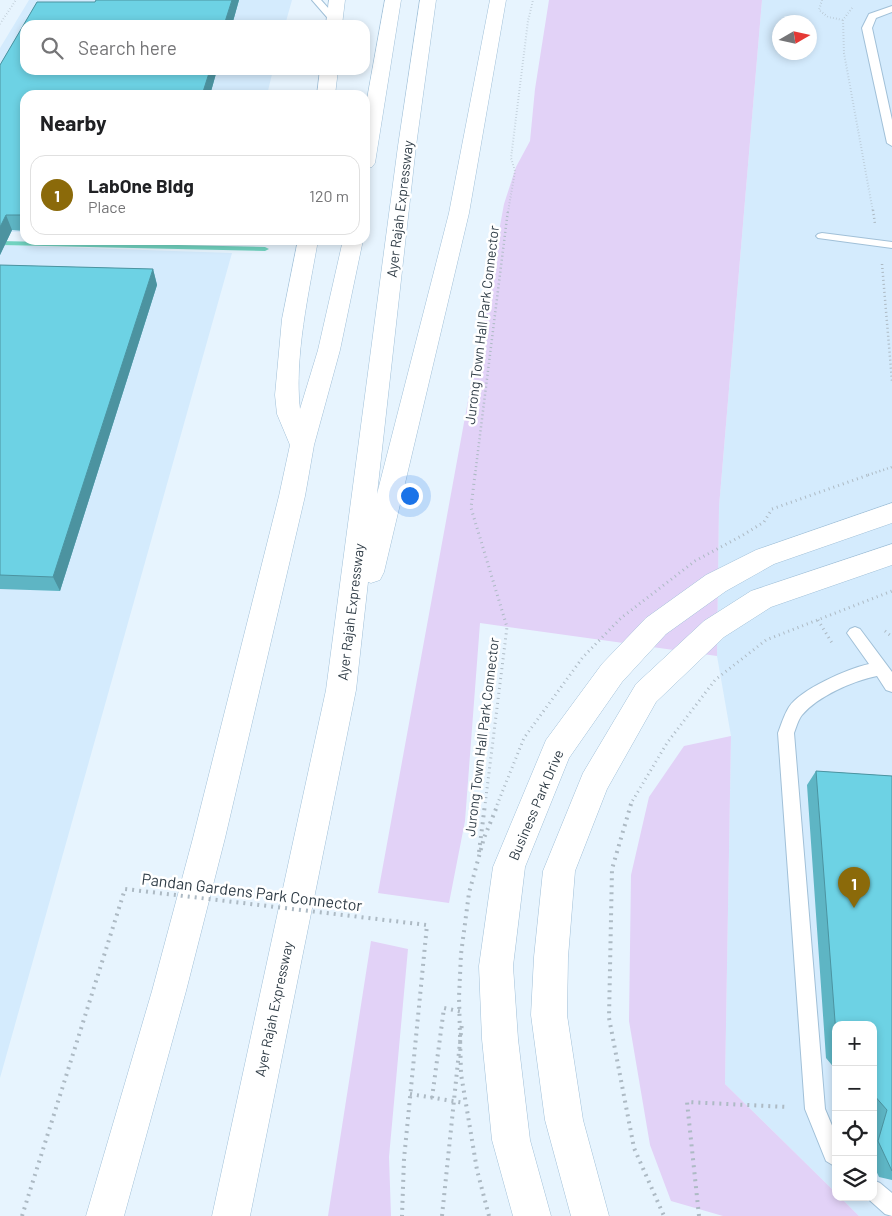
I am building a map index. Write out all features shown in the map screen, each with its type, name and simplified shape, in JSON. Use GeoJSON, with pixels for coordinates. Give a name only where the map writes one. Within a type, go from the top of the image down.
{"type":"FeatureCollection","features":[{"type":"Feature","properties":{"kind":"main road"},"geometry":{"type":"LineString","coordinates":[[335,20],[337,0]]}},
{"type":"Feature","properties":{"kind":"main road"},"geometry":{"type":"LineString","coordinates":[[370,134],[393,0]]}},
{"type":"Feature","properties":{"kind":"main road","name":"Ayer Rajah Expressway"},"geometry":{"type":"LineString","coordinates":[[231,1216],[342,690],[405,163],[428,0]]}},
{"type":"Feature","properties":{"kind":"main road"},"geometry":{"type":"LineString","coordinates":[[342,690],[459,213],[498,0]]}},
{"type":"Feature","properties":{"kind":"main road"},"geometry":{"type":"LineString","coordinates":[[327,90],[328,75]]}},
{"type":"Feature","properties":{"kind":"main road"},"geometry":{"type":"LineString","coordinates":[[302,445],[289,414],[287,395],[293,319],[307,245]]}},
{"type":"Feature","properties":{"kind":"main road"},"geometry":{"type":"LineString","coordinates":[[105,1216],[169,991],[209,838],[292,496],[302,445],[329,350],[352,245]]}},
{"type":"Feature","properties":{"kind":"main road","name":"Business Park Drive"},"geometry":{"type":"LineString","coordinates":[[532,1216],[511,1140],[500,1039],[496,966],[509,867],[557,750],[612,673],[656,626],[716,583],[765,557],[886,512]]}},
{"type":"Feature","properties":{"kind":"main road"},"geometry":{"type":"LineString","coordinates":[[590,1216],[564,1120],[550,1015],[551,957],[559,871],[594,784],[646,693],[714,629],[761,600],[892,554]]}},
{"type":"Feature","properties":{"kind":"lane"},"geometry":{"type":"LineString","coordinates":[[316,0],[333,20]]}},
{"type":"Feature","properties":{"kind":"lane"},"geometry":{"type":"LineString","coordinates":[[892,9],[872,16],[867,28],[892,144]]}},
{"type":"Feature","properties":{"kind":"lane"},"geometry":{"type":"LineString","coordinates":[[822,236],[892,245]]}},
{"type":"Feature","properties":{"kind":"lane"},"geometry":{"type":"LineString","coordinates":[[855,633],[892,685]]}},
{"type":"Feature","properties":{"kind":"lane"},"geometry":{"type":"LineString","coordinates":[[835,1156],[814,1109],[786,733],[795,711],[822,690],[855,674],[879,669]]}},
{"type":"Feature","properties":{"kind":"lane"},"geometry":{"type":"LineString","coordinates":[[877,1194],[892,1207]]}},
{"type":"Feature","properties":{"kind":"path"},"geometry":{"type":"LineString","coordinates":[[0,24],[16,0]]}},
{"type":"Feature","properties":{"kind":"path","name":"Jurong Town Hall Park Connector"},"geometry":{"type":"LineString","coordinates":[[476,888],[507,627],[471,508],[511,186],[515,171],[511,158],[528,21],[533,0]]}},
{"type":"Feature","properties":{"kind":"path"},"geometry":{"type":"LineString","coordinates":[[822,0],[818,10],[821,13],[843,20]]}},
{"type":"Feature","properties":{"kind":"path"},"geometry":{"type":"LineString","coordinates":[[855,5],[843,20],[844,53],[870,200],[880,243],[892,381]]}},
{"type":"Feature","properties":{"kind":"path"},"geometry":{"type":"LineString","coordinates":[[490,1216],[477,1170],[461,1074],[459,997],[461,954],[469,893],[484,838],[524,738],[583,657],[621,618],[695,561],[759,526],[769,517],[772,509],[892,467]]}},
{"type":"Feature","properties":{"kind":"path"},"geometry":{"type":"LineString","coordinates":[[664,1216],[634,1148],[609,1018],[612,869],[631,803],[667,743],[715,680],[766,640],[892,591]]}},
{"type":"Feature","properties":{"kind":"path","name":"Pandan Gardens Park Connector"},"geometry":{"type":"LineString","coordinates":[[22,1216],[125,889],[427,925],[404,1160],[402,1216]]}},
{"type":"Feature","properties":{"kind":"path"},"geometry":{"type":"LineString","coordinates":[[442,1216],[464,1003]]}},
{"type":"Feature","properties":{"kind":"path"},"geometry":{"type":"LineString","coordinates":[[432,1098],[444,1008],[463,1012]]}},
{"type":"Feature","properties":{"kind":"path"},"geometry":{"type":"LineString","coordinates":[[410,1094],[466,1103]]}},
{"type":"Feature","properties":{"kind":"path"},"geometry":{"type":"LineString","coordinates":[[699,1216],[687,1102],[814,1109]]}},
{"type":"Feature","properties":{"kind":"shaded area"},"geometry":{"type":"Polygon","coordinates":[[[29,0],[292,0],[286,20],[20,20],[20,75],[272,75],[268,90],[20,90],[20,232],[0,232],[0,48],[29,0]]]}},
{"type":"Feature","properties":{"kind":"shaded area"},"geometry":{"type":"Polygon","coordinates":[[[549,0],[762,0],[719,507],[717,656],[480,623],[465,821],[449,903],[378,893],[504,204],[516,167],[530,141],[535,89],[549,0]]]}},
{"type":"Feature","properties":{"kind":"shaded area"},"geometry":{"type":"Polygon","coordinates":[[[762,0],[892,0],[892,1216],[859,1216],[844,1201],[877,1201],[877,1021],[832,1021],[832,1189],[725,1084],[731,736],[717,656],[719,507],[762,0]]]}},
{"type":"Feature","properties":{"kind":"shaded area"},"geometry":{"type":"Polygon","coordinates":[[[0,245],[232,253],[0,1078],[0,245]]]}},
{"type":"Feature","properties":{"kind":"shaded area"},"geometry":{"type":"Polygon","coordinates":[[[731,736],[725,1084],[832,1189],[832,1201],[844,1201],[859,1216],[723,1216],[671,1201],[650,1145],[629,1021],[631,875],[649,797],[684,746],[731,736]]]}},
{"type":"Feature","properties":{"kind":"shaded area"},"geometry":{"type":"Polygon","coordinates":[[[371,941],[408,949],[389,1157],[391,1216],[328,1216],[371,941]]]}},
{"type":"Feature","properties":{"kind":"building"},"geometry":{"type":"Polygon","coordinates":[[[96,0],[232,0],[226,20],[26,20],[37,2],[95,2],[96,0]]]}},
{"type":"Feature","properties":{"kind":"building"},"geometry":{"type":"Polygon","coordinates":[[[20,31],[20,75],[208,75],[204,90],[20,90],[20,215],[6,215],[0,227],[0,65],[20,31]]]}},
{"type":"Feature","properties":{"kind":"building"},"geometry":{"type":"Polygon","coordinates":[[[0,265],[153,269],[53,577],[0,575],[0,265]]]}},
{"type":"Feature","properties":{"kind":"building"},"geometry":{"type":"Polygon","coordinates":[[[816,771],[892,776],[892,1171],[878,1141],[887,1110],[877,1099],[877,1021],[835,1021],[816,771]]]}},
{"type":"Feature","properties":{"kind":"waterway"},"geometry":{"type":"LineString","coordinates":[[0,243],[20,243]]}},
{"type":"Feature","properties":{"kind":"waterway"},"geometry":{"type":"LineString","coordinates":[[88,245],[265,249]]}},
{"type":"Feature","properties":{"kind":"place","name":"LabOne Bldg"},"geometry":{"type":"Point","coordinates":[854,908]}}]}
